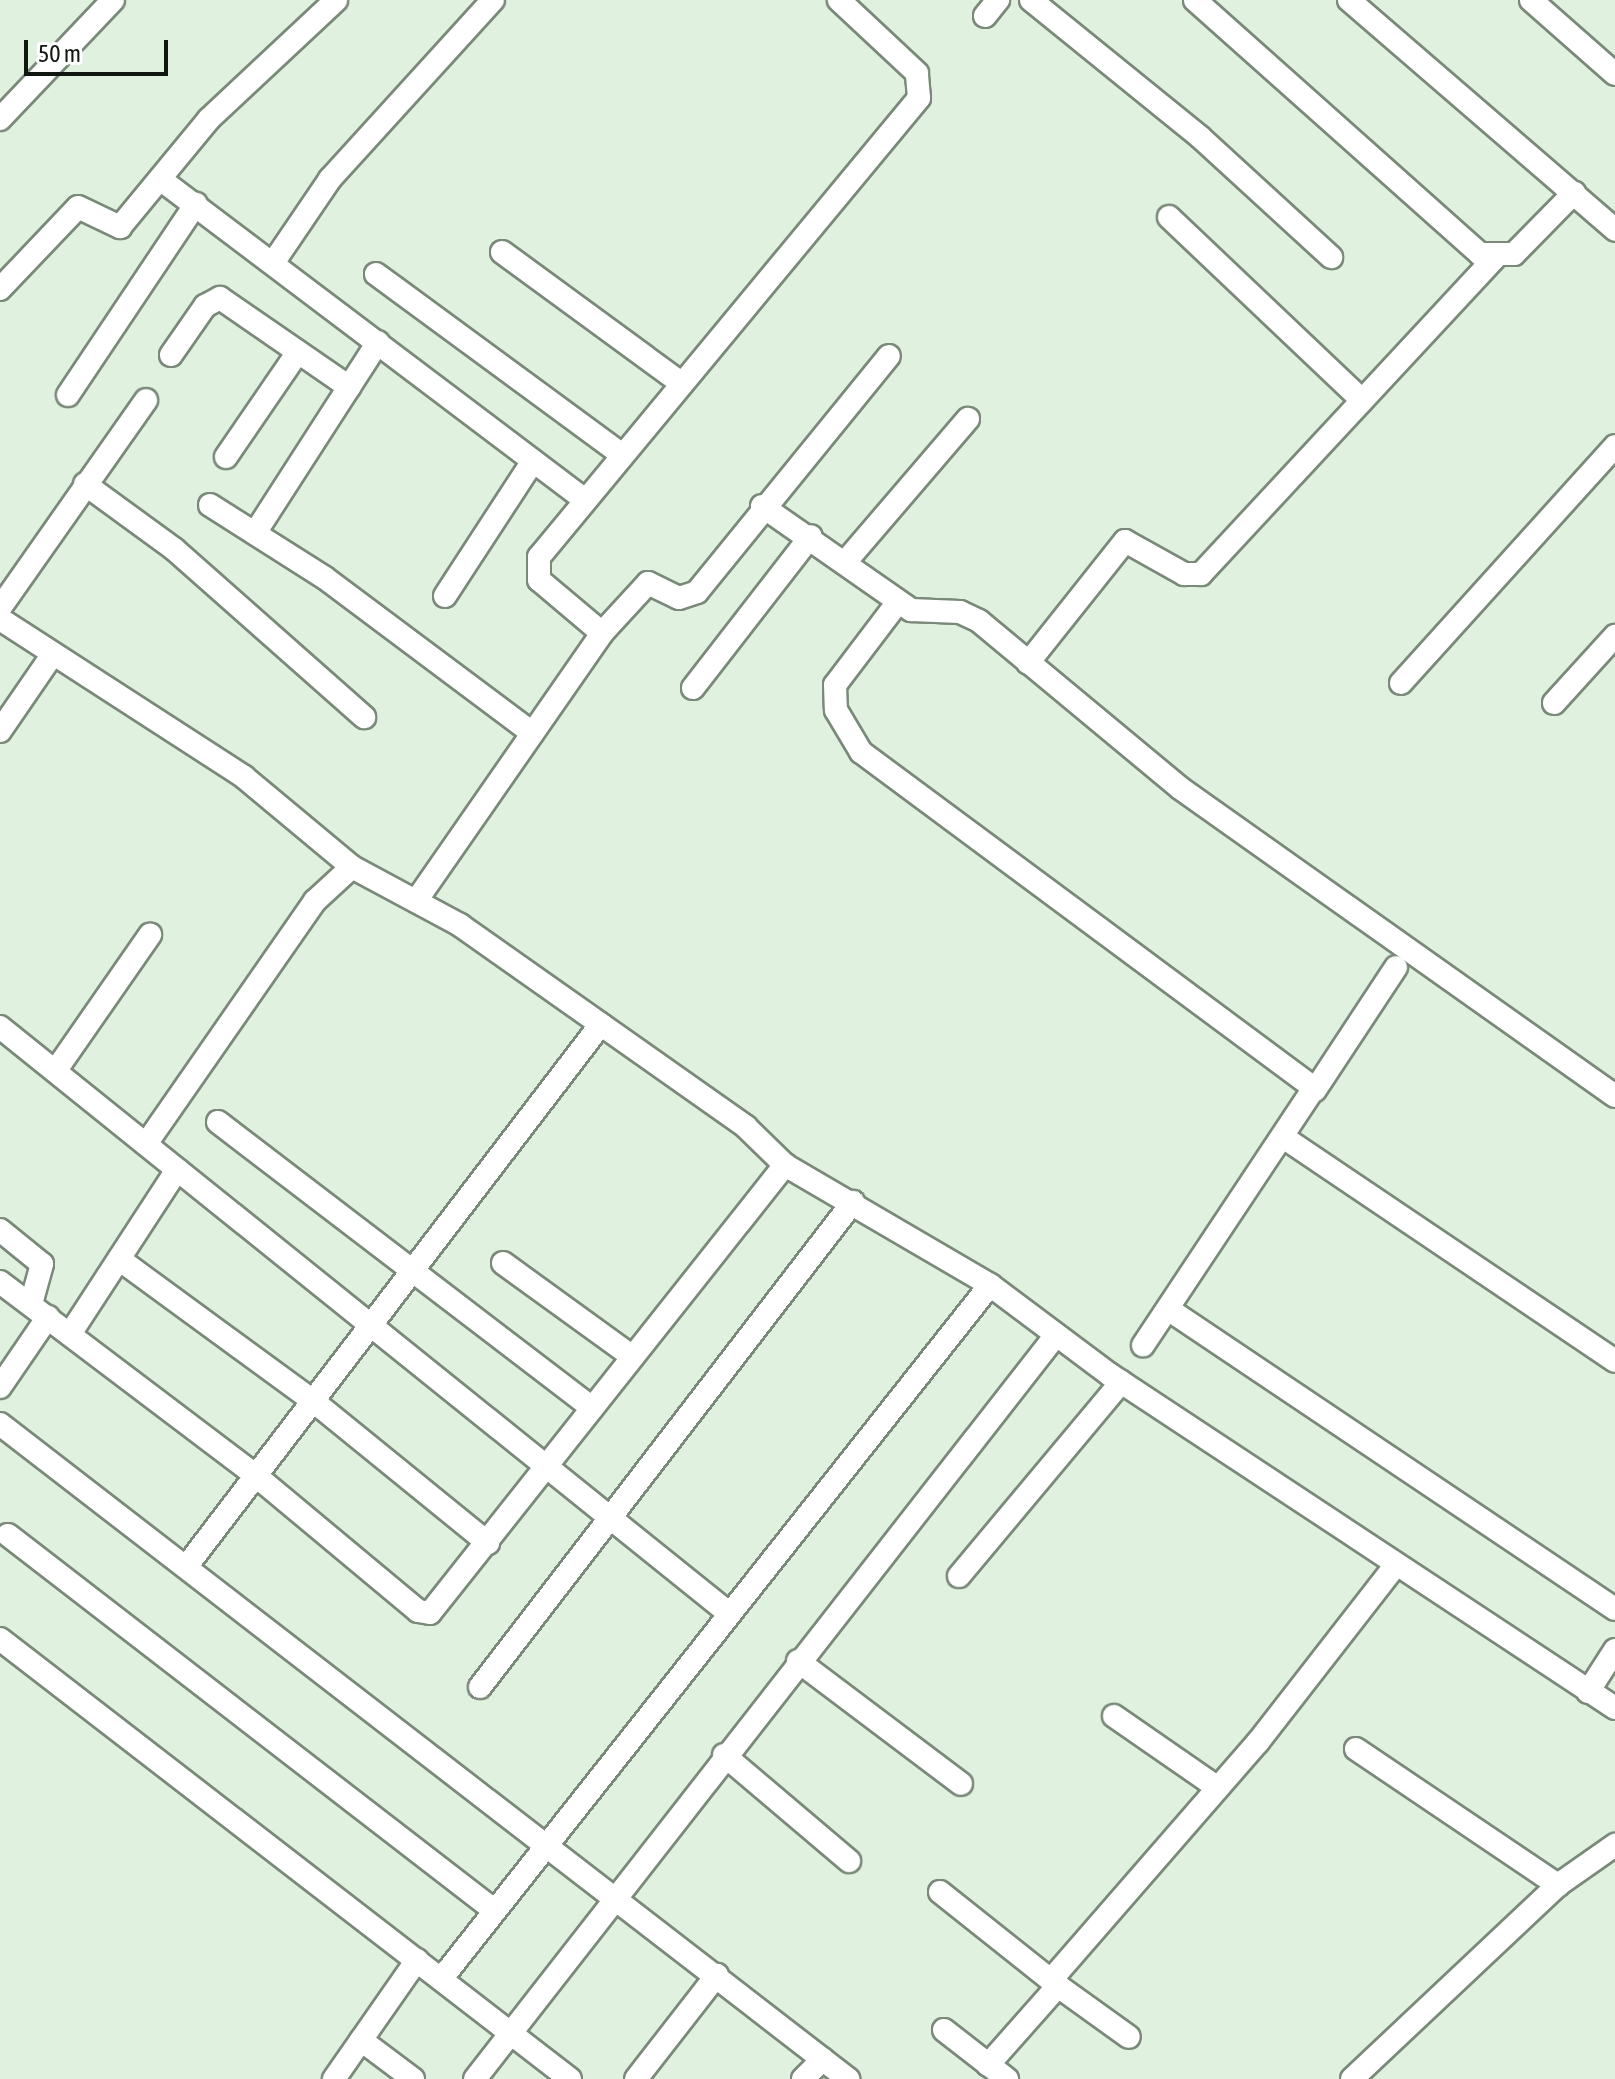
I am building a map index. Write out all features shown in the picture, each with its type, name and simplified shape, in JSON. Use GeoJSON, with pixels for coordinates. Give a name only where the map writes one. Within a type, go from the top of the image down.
{"type":"FeatureCollection","features":[{"type":"Feature","properties":{"kind":"street"},"geometry":{"type":"LineString","coordinates":[[0,119],[113,0]]}},
{"type":"Feature","properties":{"kind":"street"},"geometry":{"type":"LineString","coordinates":[[0,289],[78,207],[120,227],[209,119],[336,0]]}},
{"type":"Feature","properties":{"kind":"street"},"geometry":{"type":"LineString","coordinates":[[273,263],[338,169],[493,0]]}},
{"type":"Feature","properties":{"kind":"street"},"geometry":{"type":"LineString","coordinates":[[602,633],[535,569],[585,500],[919,98],[917,73],[839,0]]}},
{"type":"Feature","properties":{"kind":"street"},"geometry":{"type":"LineString","coordinates":[[1031,0],[1200,137],[1331,257]]}},
{"type":"Feature","properties":{"kind":"street"},"geometry":{"type":"LineString","coordinates":[[1195,0],[1428,209],[1494,259]]}},
{"type":"Feature","properties":{"kind":"street"},"geometry":{"type":"LineString","coordinates":[[1349,0],[1615,230]]}},
{"type":"Feature","properties":{"kind":"street"},"geometry":{"type":"LineString","coordinates":[[1531,0],[1615,74]]}},
{"type":"Feature","properties":{"kind":"street"},"geometry":{"type":"LineString","coordinates":[[160,179],[585,500]]}},
{"type":"Feature","properties":{"kind":"street"},"geometry":{"type":"LineString","coordinates":[[1028,663],[1125,541],[1184,574],[1201,574],[1494,259],[1514,254],[1574,193]]}},
{"type":"Feature","properties":{"kind":"street"},"geometry":{"type":"LineString","coordinates":[[68,395],[196,204]]}},
{"type":"Feature","properties":{"kind":"street"},"geometry":{"type":"LineString","coordinates":[[1169,217],[1362,400]]}},
{"type":"Feature","properties":{"kind":"street"},"geometry":{"type":"LineString","coordinates":[[502,252],[681,383]]}},
{"type":"Feature","properties":{"kind":"street"},"geometry":{"type":"LineString","coordinates":[[376,274],[622,455]]}},
{"type":"Feature","properties":{"kind":"street"},"geometry":{"type":"LineString","coordinates":[[171,355],[214,298],[349,387]]}},
{"type":"Feature","properties":{"kind":"street"},"geometry":{"type":"LineString","coordinates":[[255,533],[378,342]]}},
{"type":"Feature","properties":{"kind":"street"},"geometry":{"type":"LineString","coordinates":[[226,457],[298,352]]}},
{"type":"Feature","properties":{"kind":"street"},"geometry":{"type":"LineString","coordinates":[[416,901],[602,633],[648,583],[679,598],[697,592],[762,506],[889,356]]}},
{"type":"Feature","properties":{"kind":"street"},"geometry":{"type":"LineString","coordinates":[[0,608],[146,400]]}},
{"type":"Feature","properties":{"kind":"street"},"geometry":{"type":"LineString","coordinates":[[847,560],[968,419]]}},
{"type":"Feature","properties":{"kind":"street"},"geometry":{"type":"LineString","coordinates":[[1401,683],[1615,446]]}},
{"type":"Feature","properties":{"kind":"street"},"geometry":{"type":"LineString","coordinates":[[445,596],[533,461]]}},
{"type":"Feature","properties":{"kind":"street"},"geometry":{"type":"LineString","coordinates":[[85,484],[174,549],[364,717]]}},
{"type":"Feature","properties":{"kind":"street"},"geometry":{"type":"LineString","coordinates":[[210,505],[255,533],[532,733]]}},
{"type":"Feature","properties":{"kind":"street"},"geometry":{"type":"LineString","coordinates":[[762,506],[847,560],[898,602],[925,613],[969,616],[1180,788],[1615,1096]]}},
{"type":"Feature","properties":{"kind":"street"},"geometry":{"type":"LineString","coordinates":[[693,688],[811,536]]}},
{"type":"Feature","properties":{"kind":"street"},"geometry":{"type":"LineString","coordinates":[[898,602],[835,685],[836,710],[861,752],[1315,1090]]}},
{"type":"Feature","properties":{"kind":"street"},"geometry":{"type":"LineString","coordinates":[[0,619],[244,777],[352,867],[416,901],[601,1024],[746,1127],[785,1165],[853,1202],[990,1285],[1121,1382],[1615,1708]]}},
{"type":"Feature","properties":{"kind":"street"},"geometry":{"type":"LineString","coordinates":[[1554,703],[1615,636]]}},
{"type":"Feature","properties":{"kind":"street"},"geometry":{"type":"LineString","coordinates":[[0,731],[53,654]]}},
{"type":"Feature","properties":{"kind":"street"},"geometry":{"type":"LineString","coordinates":[[146,1144],[315,901],[352,867]]}},
{"type":"Feature","properties":{"kind":"street"},"geometry":{"type":"LineString","coordinates":[[56,1070],[150,935]]}},
{"type":"Feature","properties":{"kind":"street"},"geometry":{"type":"LineString","coordinates":[[1143,1345],[1396,967]]}},
{"type":"Feature","properties":{"kind":"street"},"geometry":{"type":"LineString","coordinates":[[186,1567],[601,1024]]}},
{"type":"Feature","properties":{"kind":"street"},"geometry":{"type":"LineString","coordinates":[[0,1027],[544,1469],[726,1611]]}},
{"type":"Feature","properties":{"kind":"street"},"geometry":{"type":"LineString","coordinates":[[218,1122],[592,1408]]}},
{"type":"Feature","properties":{"kind":"street"},"geometry":{"type":"LineString","coordinates":[[1283,1137],[1615,1361]]}},
{"type":"Feature","properties":{"kind":"street"},"geometry":{"type":"LineString","coordinates":[[0,1282],[255,1475],[418,1611],[438,1610],[544,1469],[785,1165]]}},
{"type":"Feature","properties":{"kind":"street"},"geometry":{"type":"LineString","coordinates":[[70,1334],[177,1170]]}},
{"type":"Feature","properties":{"kind":"street"},"geometry":{"type":"LineString","coordinates":[[480,1687],[853,1202]]}},
{"type":"Feature","properties":{"kind":"street"},"geometry":{"type":"LineString","coordinates":[[0,1230],[42,1264],[40,1310],[0,1387]]}},
{"type":"Feature","properties":{"kind":"street"},"geometry":{"type":"LineString","coordinates":[[119,1259],[312,1400],[488,1543]]}},
{"type":"Feature","properties":{"kind":"street"},"geometry":{"type":"LineString","coordinates":[[503,1263],[633,1357]]}},
{"type":"Feature","properties":{"kind":"street"},"geometry":{"type":"LineString","coordinates":[[442,1978],[550,1843],[726,1611],[990,1285]]}},
{"type":"Feature","properties":{"kind":"street"},"geometry":{"type":"LineString","coordinates":[[1168,1309],[1615,1609]]}},
{"type":"Feature","properties":{"kind":"street"},"geometry":{"type":"LineString","coordinates":[[475,2079],[724,1755],[1056,1335]]}},
{"type":"Feature","properties":{"kind":"street"},"geometry":{"type":"LineString","coordinates":[[959,1576],[1121,1382]]}},
{"type":"Feature","properties":{"kind":"street"},"geometry":{"type":"LineString","coordinates":[[0,1424],[550,1843],[848,2079]]}},
{"type":"Feature","properties":{"kind":"street"},"geometry":{"type":"LineString","coordinates":[[8,1535],[495,1911]]}},
{"type":"Feature","properties":{"kind":"street"},"geometry":{"type":"LineString","coordinates":[[988,2065],[1218,1788],[1396,1565]]}},
{"type":"Feature","properties":{"kind":"street"},"geometry":{"type":"LineString","coordinates":[[0,1639],[417,1960],[513,2030],[570,2079]]}},
{"type":"Feature","properties":{"kind":"street"},"geometry":{"type":"LineString","coordinates":[[1588,1692],[1615,1650]]}},
{"type":"Feature","properties":{"kind":"street"},"geometry":{"type":"LineString","coordinates":[[798,1661],[961,1784]]}},
{"type":"Feature","properties":{"kind":"street"},"geometry":{"type":"LineString","coordinates":[[1114,1716],[1218,1788]]}},
{"type":"Feature","properties":{"kind":"street"},"geometry":{"type":"LineString","coordinates":[[1356,1749],[1558,1885]]}},
{"type":"Feature","properties":{"kind":"street"},"geometry":{"type":"LineString","coordinates":[[724,1755],[849,1861]]}},
{"type":"Feature","properties":{"kind":"street"},"geometry":{"type":"LineString","coordinates":[[1352,2079],[1558,1885],[1615,1845]]}},
{"type":"Feature","properties":{"kind":"street"},"geometry":{"type":"LineString","coordinates":[[940,1892],[1054,1983],[1129,2037]]}},
{"type":"Feature","properties":{"kind":"street"},"geometry":{"type":"LineString","coordinates":[[334,2079],[417,1960]]}},
{"type":"Feature","properties":{"kind":"street"},"geometry":{"type":"LineString","coordinates":[[636,2079],[717,1975]]}},
{"type":"Feature","properties":{"kind":"street"},"geometry":{"type":"LineString","coordinates":[[944,2030],[1007,2079]]}},
{"type":"Feature","properties":{"kind":"street"},"geometry":{"type":"LineString","coordinates":[[361,2040],[413,2079]]}},
{"type":"Feature","properties":{"kind":"street"},"geometry":{"type":"LineString","coordinates":[[803,2079],[823,2059]]}}]}
